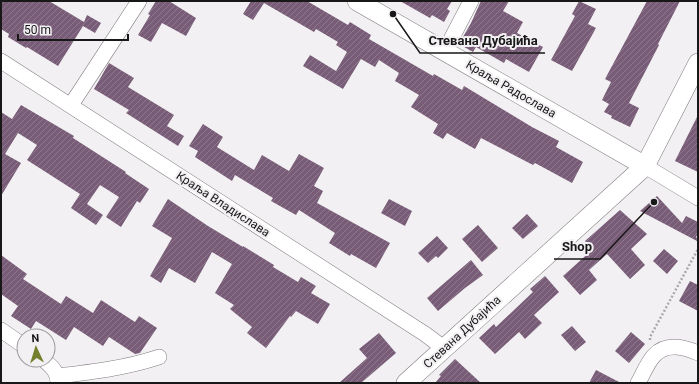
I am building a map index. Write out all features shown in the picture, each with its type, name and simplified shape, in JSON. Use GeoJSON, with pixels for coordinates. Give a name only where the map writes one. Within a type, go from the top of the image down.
{"type":"FeatureCollection","features":[{"type":"Feature","properties":{"kind":"street"},"geometry":{"type":"LineString","coordinates":[[70,105],[139,1]]}},
{"type":"Feature","properties":{"kind":"street","name":"Краља Радослава"},"geometry":{"type":"LineString","coordinates":[[357,1],[644,166]]}},
{"type":"Feature","properties":{"kind":"street"},"geometry":{"type":"LineString","coordinates":[[444,51],[471,1]]}},
{"type":"Feature","properties":{"kind":"street","name":"Краља Владислава"},"geometry":{"type":"LineString","coordinates":[[1,60],[425,334],[445,349]]}},
{"type":"Feature","properties":{"kind":"street","name":"Стевана Дубајића"},"geometry":{"type":"LineString","coordinates":[[406,383],[644,166],[698,63]]}},
{"type":"Feature","properties":{"kind":"street"},"geometry":{"type":"LineString","coordinates":[[644,166],[698,198]]}},
{"type":"Feature","properties":{"kind":"street"},"geometry":{"type":"LineString","coordinates":[[1,330],[16,340]]}},
{"type":"Feature","properties":{"kind":"street"},"geometry":{"type":"LineString","coordinates":[[638,383],[650,360],[658,351],[666,347],[678,347],[698,353]]}},
{"type":"Feature","properties":{"kind":"street"},"geometry":{"type":"LineString","coordinates":[[53,368],[58,379],[129,366],[159,357]]}},
{"type":"Feature","properties":{"kind":"path"},"geometry":{"type":"LineString","coordinates":[[650,360],[650,337],[698,249]]}},
{"type":"Feature","properties":{"kind":"building"},"geometry":{"type":"Polygon","coordinates":[[[1,1],[49,1],[84,22],[87,15],[101,23],[95,33],[83,26],[58,66],[8,37],[9,34],[1,29],[1,1]]]}},
{"type":"Feature","properties":{"kind":"building"},"geometry":{"type":"Polygon","coordinates":[[[156,1],[169,1],[196,18],[186,36],[162,23],[151,42],[138,35],[150,15],[148,14],[156,1]]]}},
{"type":"Feature","properties":{"kind":"building"},"geometry":{"type":"Polygon","coordinates":[[[251,1],[307,1],[348,25],[350,22],[371,35],[369,39],[433,76],[434,74],[462,90],[464,86],[532,127],[559,141],[556,147],[583,162],[572,183],[535,163],[533,165],[481,138],[475,149],[447,133],[443,139],[433,133],[438,124],[411,107],[419,95],[395,81],[399,73],[379,60],[375,67],[361,59],[343,89],[303,66],[310,55],[336,71],[347,52],[336,45],[338,42],[316,29],[314,32],[264,3],[253,20],[243,14],[251,1]]]}},
{"type":"Feature","properties":{"kind":"building"},"geometry":{"type":"Polygon","coordinates":[[[400,1],[452,1],[447,9],[450,11],[444,22],[432,15],[430,18],[400,1]]]}},
{"type":"Feature","properties":{"kind":"building"},"geometry":{"type":"Polygon","coordinates":[[[481,1],[509,1],[503,11],[523,22],[517,33],[543,47],[529,72],[506,59],[504,63],[476,47],[473,52],[459,44],[481,1]]]}},
{"type":"Feature","properties":{"kind":"building"},"geometry":{"type":"Polygon","coordinates":[[[579,1],[596,9],[588,24],[596,28],[572,71],[551,60],[575,16],[572,14],[579,1]]]}},
{"type":"Feature","properties":{"kind":"building"},"geometry":{"type":"Polygon","coordinates":[[[647,1],[680,1],[629,103],[639,108],[630,127],[611,118],[612,116],[604,112],[609,104],[602,100],[611,82],[605,79],[647,1]]]}},
{"type":"Feature","properties":{"kind":"building"},"geometry":{"type":"Polygon","coordinates":[[[109,63],[134,78],[128,87],[174,115],[167,126],[184,136],[178,146],[126,113],[129,110],[94,89],[109,63]]]}},
{"type":"Feature","properties":{"kind":"building"},"geometry":{"type":"Polygon","coordinates":[[[21,105],[74,136],[73,138],[126,172],[125,173],[149,189],[140,203],[137,201],[121,227],[106,217],[119,197],[100,185],[87,204],[103,215],[96,225],[71,208],[80,194],[27,160],[37,145],[18,133],[5,154],[21,163],[1,196],[1,112],[12,119],[21,105]]]}},
{"type":"Feature","properties":{"kind":"building"},"geometry":{"type":"Polygon","coordinates":[[[698,115],[698,172],[675,161],[698,115]]]}},
{"type":"Feature","properties":{"kind":"building"},"geometry":{"type":"Polygon","coordinates":[[[203,124],[223,137],[217,147],[254,170],[262,155],[289,171],[299,154],[324,168],[314,186],[323,191],[317,203],[390,243],[376,268],[351,254],[350,256],[329,243],[335,233],[299,210],[296,215],[271,201],[273,198],[235,175],[232,181],[195,157],[198,151],[189,146],[203,124]]]}},
{"type":"Feature","properties":{"kind":"building"},"geometry":{"type":"Polygon","coordinates":[[[657,196],[682,223],[686,216],[698,222],[698,234],[696,237],[698,240],[697,241],[640,211],[657,196]]]}},
{"type":"Feature","properties":{"kind":"building"},"geometry":{"type":"Polygon","coordinates":[[[168,199],[208,226],[274,265],[273,267],[298,282],[301,277],[316,286],[311,293],[330,304],[318,324],[296,311],[291,317],[290,316],[266,348],[247,333],[252,327],[230,309],[234,305],[215,293],[232,264],[212,252],[195,283],[169,268],[161,283],[150,276],[172,238],[152,226],[168,199]]]}},
{"type":"Feature","properties":{"kind":"building"},"geometry":{"type":"Polygon","coordinates":[[[389,199],[412,211],[405,226],[381,213],[389,199]]]}},
{"type":"Feature","properties":{"kind":"building"},"geometry":{"type":"Polygon","coordinates":[[[620,210],[647,234],[631,249],[645,265],[630,279],[607,254],[589,270],[597,280],[580,295],[563,276],[592,250],[585,241],[620,210]]]}},
{"type":"Feature","properties":{"kind":"building"},"geometry":{"type":"Polygon","coordinates":[[[527,214],[538,226],[523,239],[512,228],[527,214]]]}},
{"type":"Feature","properties":{"kind":"building"},"geometry":{"type":"Polygon","coordinates":[[[478,225],[498,248],[482,262],[462,239],[478,225]]]}},
{"type":"Feature","properties":{"kind":"building"},"geometry":{"type":"Polygon","coordinates":[[[437,236],[448,248],[438,258],[436,256],[428,263],[418,253],[437,236]]]}},
{"type":"Feature","properties":{"kind":"building"},"geometry":{"type":"Polygon","coordinates":[[[664,249],[678,261],[667,274],[653,261],[664,249]]]}},
{"type":"Feature","properties":{"kind":"building"},"geometry":{"type":"Polygon","coordinates":[[[1,255],[27,274],[23,279],[61,304],[66,296],[93,313],[101,300],[135,322],[139,316],[157,328],[140,353],[135,354],[109,337],[103,346],[74,327],[66,340],[56,334],[56,328],[47,328],[36,321],[32,328],[29,328],[11,316],[18,306],[1,294],[1,255]]]}},
{"type":"Feature","properties":{"kind":"building"},"geometry":{"type":"Polygon","coordinates":[[[471,260],[483,275],[438,311],[427,298],[471,260]]]}},
{"type":"Feature","properties":{"kind":"building"},"geometry":{"type":"Polygon","coordinates":[[[545,276],[559,292],[534,315],[542,323],[525,339],[519,332],[495,354],[479,338],[494,324],[496,327],[533,292],[530,289],[545,276]]]}},
{"type":"Feature","properties":{"kind":"building"},"geometry":{"type":"Polygon","coordinates":[[[690,281],[698,285],[698,311],[679,301],[690,281]]]}},
{"type":"Feature","properties":{"kind":"building"},"geometry":{"type":"Polygon","coordinates":[[[572,326],[586,342],[575,351],[561,335],[572,326]]]}},
{"type":"Feature","properties":{"kind":"building"},"geometry":{"type":"Polygon","coordinates":[[[631,332],[645,344],[629,363],[615,351],[631,332]]]}},
{"type":"Feature","properties":{"kind":"building"},"geometry":{"type":"Polygon","coordinates":[[[379,333],[396,353],[361,383],[339,383],[367,358],[359,349],[379,333]]]}},
{"type":"Feature","properties":{"kind":"building"},"geometry":{"type":"Polygon","coordinates":[[[455,359],[481,383],[435,383],[441,376],[439,375],[455,359]]]}},
{"type":"Feature","properties":{"kind":"building"},"geometry":{"type":"Polygon","coordinates":[[[596,370],[621,383],[589,383],[596,370]]]}},
{"type":"Feature","properties":{"kind":"place","name":"Стевана Дубајића"},"geometry":{"type":"Point","coordinates":[393,14]}},
{"type":"Feature","properties":{"kind":"place","name":"Shop"},"geometry":{"type":"Point","coordinates":[654,202]}}]}
